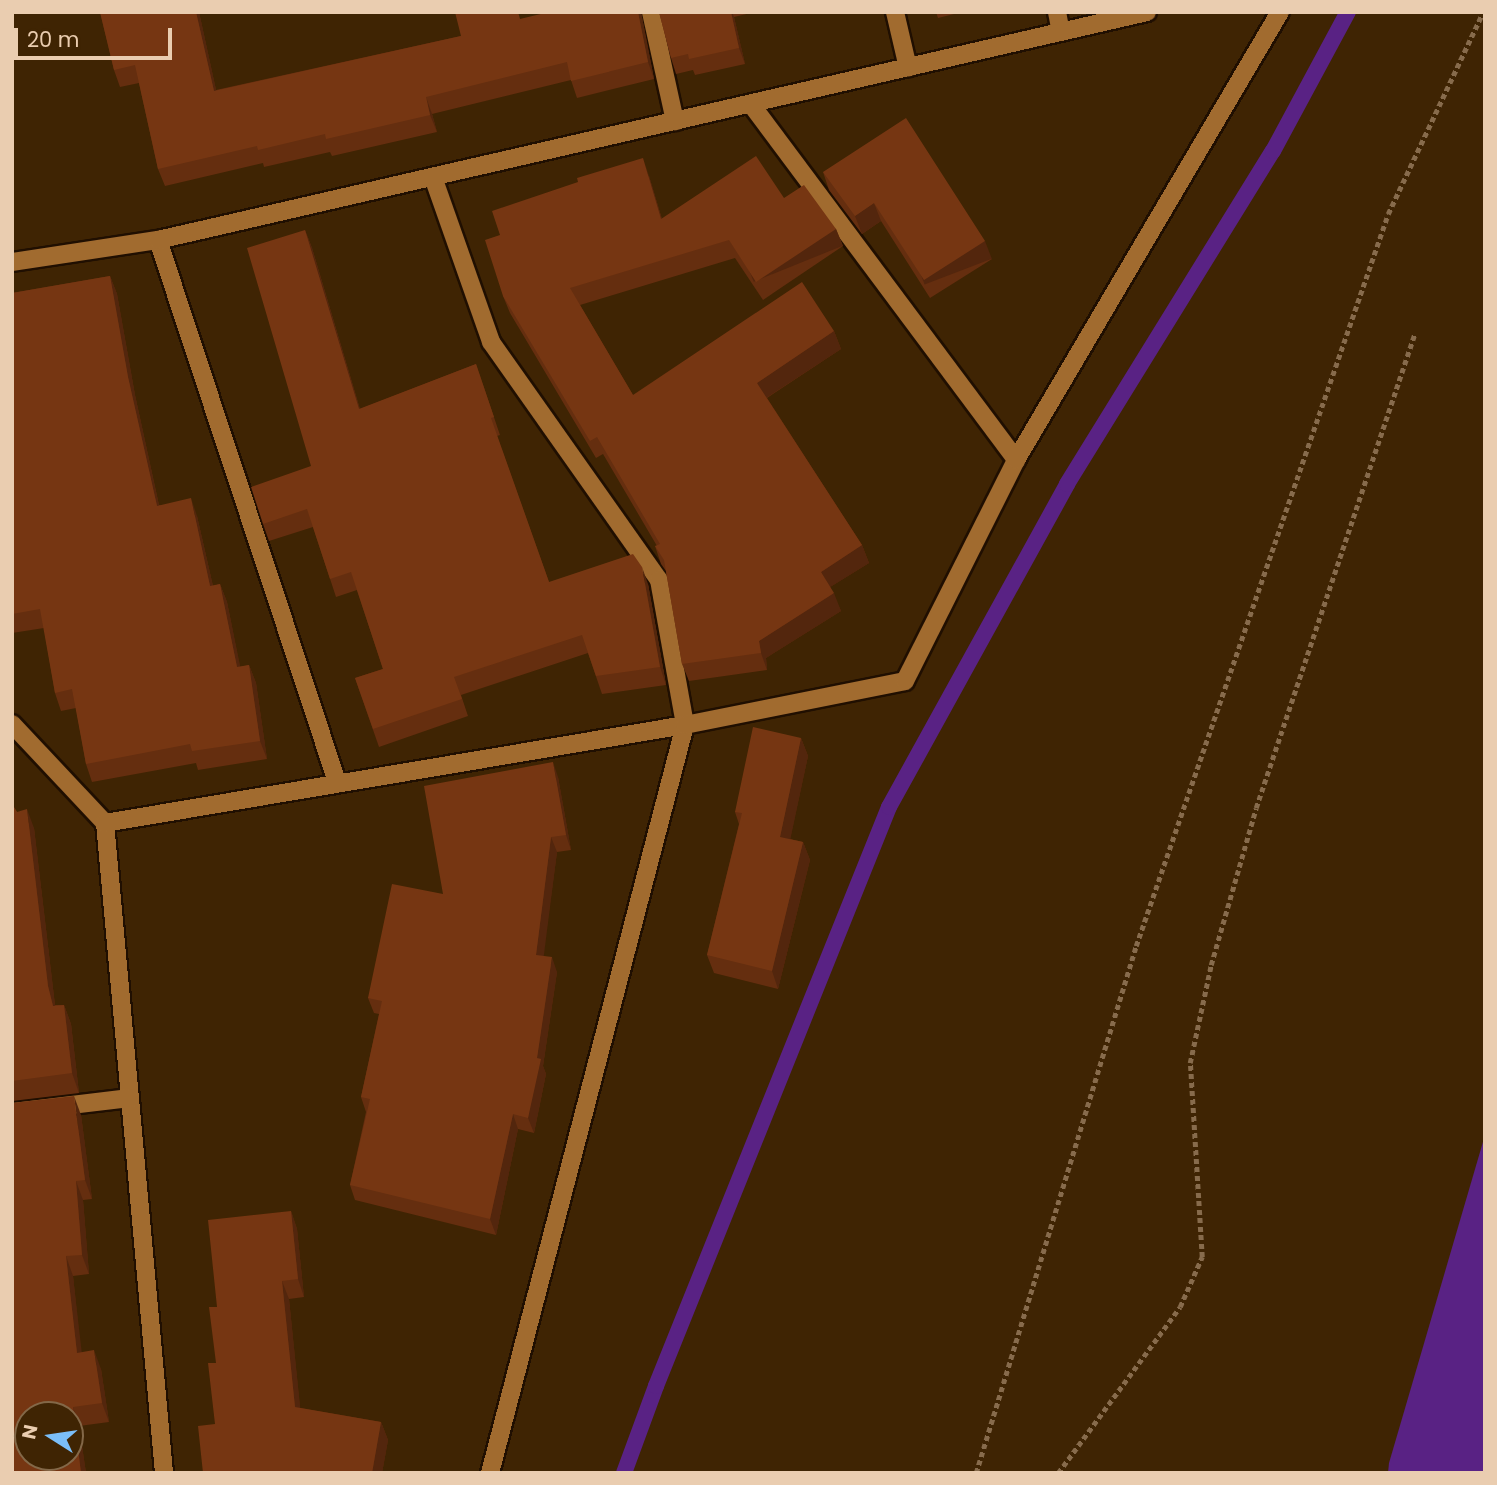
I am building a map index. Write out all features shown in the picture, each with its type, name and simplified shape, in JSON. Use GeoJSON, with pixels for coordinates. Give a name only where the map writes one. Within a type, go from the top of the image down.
{"type":"FeatureCollection","features":[{"type":"Feature","properties":{"kind":"street"},"geometry":{"type":"LineString","coordinates":[[651,12],[675,121]]}},
{"type":"Feature","properties":{"kind":"street"},"geometry":{"type":"LineString","coordinates":[[895,12],[908,68]]}},
{"type":"Feature","properties":{"kind":"street"},"geometry":{"type":"LineString","coordinates":[[1057,12],[1061,32]]}},
{"type":"Feature","properties":{"kind":"street"},"geometry":{"type":"LineString","coordinates":[[12,262],[159,240],[1147,12]]}},
{"type":"Feature","properties":{"kind":"street"},"geometry":{"type":"LineString","coordinates":[[105,823],[685,725],[905,681],[1016,460],[1280,12]]}},
{"type":"Feature","properties":{"kind":"street"},"geometry":{"type":"LineString","coordinates":[[751,104],[1016,460]]}},
{"type":"Feature","properties":{"kind":"street"},"geometry":{"type":"LineString","coordinates":[[433,177],[491,342],[659,580],[685,725],[490,1473]]}},
{"type":"Feature","properties":{"kind":"street"},"geometry":{"type":"LineString","coordinates":[[159,240],[337,782]]}},
{"type":"Feature","properties":{"kind":"street"},"geometry":{"type":"LineString","coordinates":[[12,724],[105,823],[164,1473]]}},
{"type":"Feature","properties":{"kind":"street"},"geometry":{"type":"LineString","coordinates":[[12,1112],[129,1098]]}},
{"type":"Feature","properties":{"kind":"path"},"geometry":{"type":"LineString","coordinates":[[976,1473],[1136,946],[1388,214],[1483,12]]}},
{"type":"Feature","properties":{"kind":"path"},"geometry":{"type":"LineString","coordinates":[[1058,1473],[1181,1307],[1202,1257],[1190,1063],[1211,965],[1256,808],[1415,334]]}},
{"type":"Feature","properties":{"kind":"shaded area"},"geometry":{"type":"Polygon","coordinates":[[[1485,1135],[1485,1473],[1388,1473],[1389,1463],[1485,1135]]]}},
{"type":"Feature","properties":{"kind":"building"},"geometry":{"type":"Polygon","coordinates":[[[100,12],[196,12],[214,91],[461,36],[455,12],[518,12],[520,19],[549,12],[638,12],[648,62],[571,81],[567,62],[426,97],[430,115],[326,139],[325,134],[258,150],[257,146],[158,169],[135,65],[114,70],[100,12]]]}},
{"type":"Feature","properties":{"kind":"building"},"geometry":{"type":"Polygon","coordinates":[[[659,12],[731,12],[739,48],[689,59],[688,54],[671,58],[659,12]]]}},
{"type":"Feature","properties":{"kind":"building"},"geometry":{"type":"Polygon","coordinates":[[[906,118],[985,241],[924,280],[874,203],[855,216],[823,172],[906,118]]]}},
{"type":"Feature","properties":{"kind":"building"},"geometry":{"type":"Polygon","coordinates":[[[756,156],[784,198],[804,185],[836,229],[756,282],[729,240],[570,288],[633,395],[802,282],[834,331],[757,383],[862,545],[821,572],[834,593],[759,641],[761,653],[682,664],[664,560],[655,546],[660,544],[597,437],[590,441],[503,296],[485,240],[500,235],[492,211],[578,182],[577,178],[643,158],[661,219],[756,156]]]}},
{"type":"Feature","properties":{"kind":"building"},"geometry":{"type":"Polygon","coordinates":[[[305,230],[359,409],[476,364],[494,417],[491,418],[549,582],[633,554],[642,567],[660,667],[596,676],[582,635],[454,677],[462,699],[373,729],[355,678],[383,669],[351,572],[330,579],[307,509],[263,524],[251,487],[311,466],[247,248],[305,230]]]}},
{"type":"Feature","properties":{"kind":"building"},"geometry":{"type":"Polygon","coordinates":[[[110,276],[128,377],[157,506],[191,498],[210,586],[220,584],[237,667],[249,665],[260,741],[192,751],[190,744],[86,764],[72,689],[55,693],[40,609],[12,614],[12,293],[110,276]]]}},
{"type":"Feature","properties":{"kind":"building"},"geometry":{"type":"Polygon","coordinates":[[[753,727],[801,738],[780,837],[803,842],[772,971],[707,955],[742,813],[735,812],[753,727]]]}},
{"type":"Feature","properties":{"kind":"building"},"geometry":{"type":"Polygon","coordinates":[[[553,762],[566,835],[551,837],[536,955],[552,957],[537,1058],[541,1059],[528,1118],[513,1114],[490,1219],[350,1185],[370,1099],[361,1097],[382,1001],[368,998],[392,884],[443,894],[424,786],[553,762]]]}},
{"type":"Feature","properties":{"kind":"building"},"geometry":{"type":"Polygon","coordinates":[[[12,804],[17,812],[27,809],[48,986],[53,1006],[64,1005],[72,1073],[12,1081],[12,804]]]}},
{"type":"Feature","properties":{"kind":"building"},"geometry":{"type":"Polygon","coordinates":[[[74,1096],[85,1180],[76,1181],[82,1255],[66,1256],[77,1353],[94,1350],[102,1403],[84,1405],[84,1401],[14,1401],[14,1471],[81,1473],[12,1473],[12,1103],[74,1096]]]}},
{"type":"Feature","properties":{"kind":"building"},"geometry":{"type":"Polygon","coordinates":[[[291,1211],[298,1279],[282,1281],[295,1407],[381,1422],[372,1473],[203,1473],[198,1426],[215,1424],[208,1363],[216,1363],[209,1307],[217,1307],[208,1220],[291,1211]]]}},
{"type":"Feature","properties":{"kind":"waterway"},"geometry":{"type":"LineString","coordinates":[[624,1473],[656,1386],[889,807],[1067,484],[1273,151],[1348,12]]}}]}
